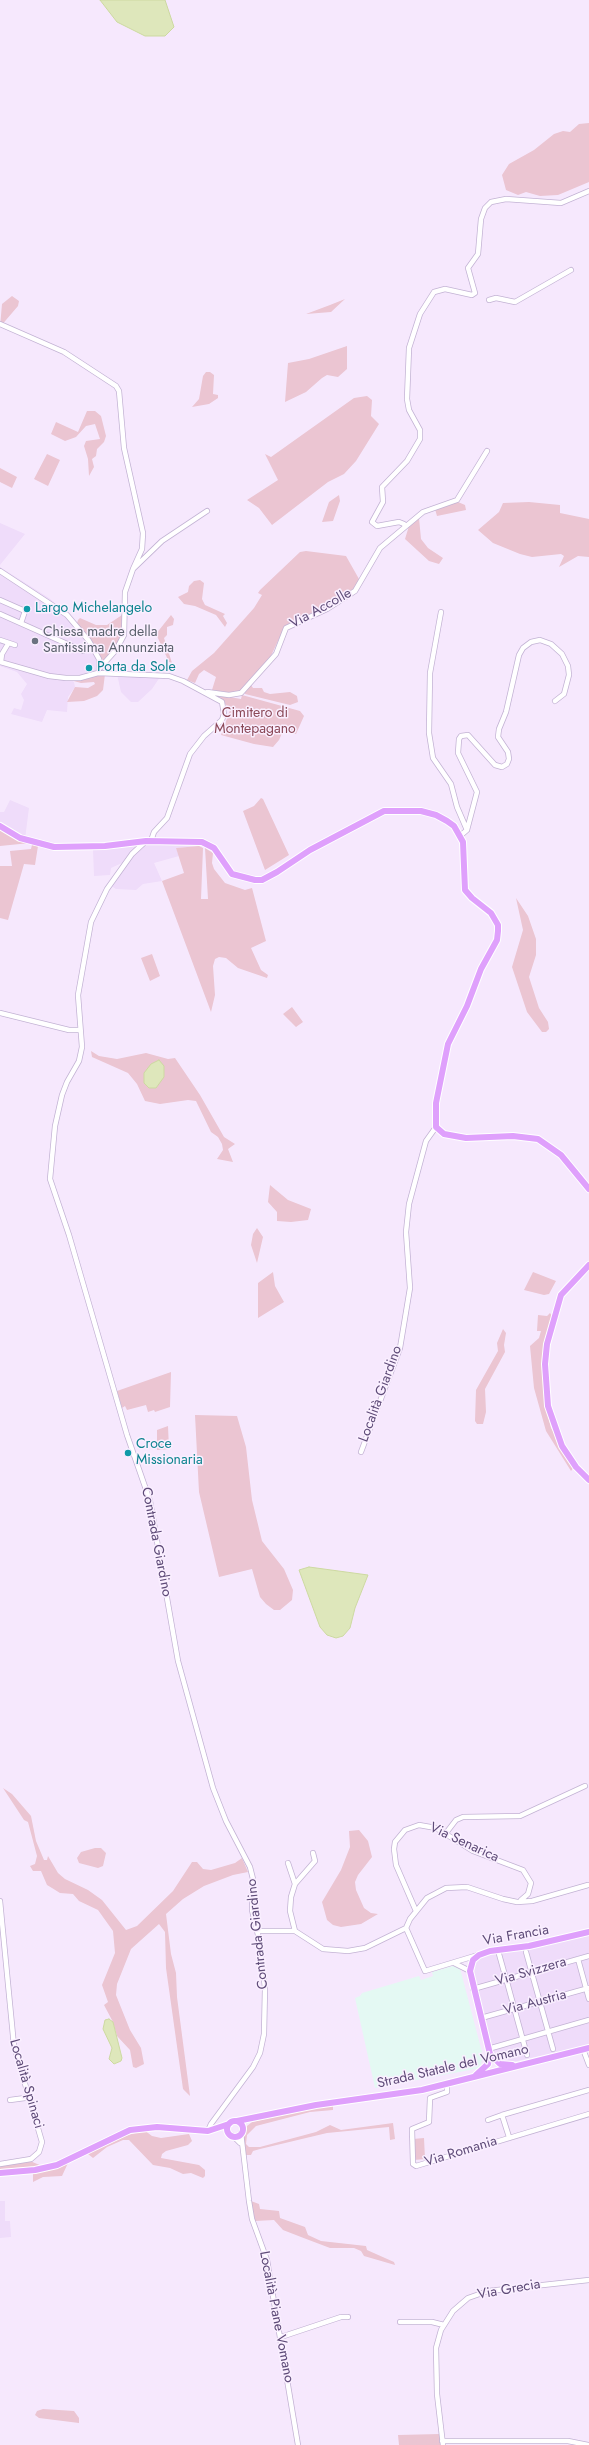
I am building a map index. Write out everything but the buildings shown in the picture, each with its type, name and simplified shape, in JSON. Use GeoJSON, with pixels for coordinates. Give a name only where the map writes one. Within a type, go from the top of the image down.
{"type":"FeatureCollection","features":[{"type":"Feature","properties":{"kind":"main road"},"geometry":{"type":"LineString","coordinates":[[0,826],[20,838],[54,847],[105,846],[149,841],[202,842],[209,844],[232,874],[255,880],[262,880],[278,872],[310,850],[384,811],[413,810],[436,815],[454,826],[460,836],[464,851],[465,890],[491,914],[498,925],[498,931],[497,940],[481,969],[467,1006],[448,1044],[436,1103],[436,1127],[444,1134],[466,1138],[513,1136],[538,1139],[561,1155],[589,1189]]}},
{"type":"Feature","properties":{"kind":"main road"},"geometry":{"type":"LineString","coordinates":[[589,1265],[561,1295],[547,1344],[545,1364],[548,1406],[562,1446],[576,1467],[589,1480]]}},
{"type":"Feature","properties":{"kind":"main road","name":"Via Francia"},"geometry":{"type":"LineString","coordinates":[[470,1968],[479,1955],[490,1951],[536,1945],[589,1932]]}},
{"type":"Feature","properties":{"kind":"main road"},"geometry":{"type":"LineString","coordinates":[[470,1968],[473,1989],[495,2072]]}},
{"type":"Feature","properties":{"kind":"main road","name":"Strada Statale del Vomano"},"geometry":{"type":"LineString","coordinates":[[237,2121],[251,2120],[310,2106],[410,2092],[586,2049]]}},
{"type":"Feature","properties":{"kind":"main road"},"geometry":{"type":"LineString","coordinates":[[490,2056],[505,2065],[524,2064]]}},
{"type":"Feature","properties":{"kind":"main road"},"geometry":{"type":"LineString","coordinates":[[473,2077],[485,2068],[490,2056]]}},
{"type":"Feature","properties":{"kind":"main road"},"geometry":{"type":"LineString","coordinates":[[218,2128],[228,2131],[233,2136],[242,2132],[251,2120]]}},
{"type":"Feature","properties":{"kind":"main road"},"geometry":{"type":"LineString","coordinates":[[0,2173],[35,2170],[58,2165],[130,2130],[157,2127],[208,2131],[237,2121],[240,2124],[242,2132]]}},
{"type":"Feature","properties":{"kind":"main road"},"geometry":{"type":"LineString","coordinates":[[228,2131],[229,2124]]}},
{"type":"Feature","properties":{"kind":"street"},"geometry":{"type":"LineString","coordinates":[[487,451],[456,500],[423,512],[405,528],[404,524],[399,522],[377,526],[372,522],[383,502],[382,487],[406,461],[420,439],[420,430],[408,407],[407,369],[409,348],[426,304],[438,291],[452,290],[472,295],[475,293],[468,268],[478,254],[482,216],[488,204],[509,198],[561,203],[589,191]]}},
{"type":"Feature","properties":{"kind":"street"},"geometry":{"type":"LineString","coordinates":[[488,300],[496,298],[515,302],[571,270]]}},
{"type":"Feature","properties":{"kind":"street"},"geometry":{"type":"LineString","coordinates":[[0,324],[64,352],[116,386],[119,391],[124,448],[143,533],[142,549],[125,592],[124,635],[116,650],[99,671]]}},
{"type":"Feature","properties":{"kind":"street"},"geometry":{"type":"LineString","coordinates":[[133,570],[162,541],[207,511]]}},
{"type":"Feature","properties":{"kind":"street","name":"Via Accolle"},"geometry":{"type":"LineString","coordinates":[[207,692],[229,695],[241,694],[276,654],[286,628],[340,602],[356,591],[380,548],[405,528]]}},
{"type":"Feature","properties":{"kind":"street"},"geometry":{"type":"LineString","coordinates":[[0,571],[67,615],[89,641],[98,659],[99,671]]}},
{"type":"Feature","properties":{"kind":"street"},"geometry":{"type":"LineString","coordinates":[[0,600],[25,611],[20,623]]}},
{"type":"Feature","properties":{"kind":"street"},"geometry":{"type":"LineString","coordinates":[[441,612],[430,673],[429,733],[433,758],[451,784],[457,807],[467,830]]}},
{"type":"Feature","properties":{"kind":"street"},"geometry":{"type":"LineString","coordinates":[[0,614],[83,651]]}},
{"type":"Feature","properties":{"kind":"street"},"geometry":{"type":"LineString","coordinates":[[0,640],[8,644],[15,645]]}},
{"type":"Feature","properties":{"kind":"street"},"geometry":{"type":"LineString","coordinates":[[460,836],[467,830],[477,792],[458,753],[458,739],[461,736],[468,735],[494,765],[502,767],[507,764],[509,760],[508,752],[498,737],[499,729],[506,712],[519,655],[523,648],[531,642],[540,640],[551,644],[562,654],[568,666],[569,675],[564,694],[555,701]]}},
{"type":"Feature","properties":{"kind":"street"},"geometry":{"type":"LineString","coordinates":[[8,644],[2,654],[1,662],[49,676],[80,678],[99,671],[169,676],[207,692]]}},
{"type":"Feature","properties":{"kind":"street","name":"Contrada Giardino"},"geometry":{"type":"LineString","coordinates":[[207,692],[222,702],[224,714],[222,720],[204,736],[190,754],[167,818],[163,825],[154,832],[149,841],[132,854],[107,889],[91,922],[78,995],[82,1047],[79,1061],[67,1082],[56,1126],[50,1162],[50,1186],[68,1235],[127,1436],[144,1479],[150,1501],[178,1661],[218,1802],[250,1867],[253,1879],[254,1922],[258,1931],[265,1988],[265,2024],[260,2053],[253,2067],[211,2124],[208,2131]]}},
{"type":"Feature","properties":{"kind":"street"},"geometry":{"type":"LineString","coordinates":[[0,1013],[69,1030],[80,1030]]}},
{"type":"Feature","properties":{"kind":"street","name":"Località Giardino"},"geometry":{"type":"LineString","coordinates":[[361,1452],[400,1348],[409,1303],[406,1232],[409,1204],[426,1141],[436,1127]]}},
{"type":"Feature","properties":{"kind":"street"},"geometry":{"type":"LineString","coordinates":[[446,1833],[456,1820],[463,1817],[520,1816],[585,1786]]}},
{"type":"Feature","properties":{"kind":"street","name":"Via Senarica"},"geometry":{"type":"LineString","coordinates":[[416,1911],[396,1865],[394,1856],[395,1842],[405,1830],[419,1825],[436,1828],[473,1851],[516,1866],[527,1873],[531,1883],[530,1889],[525,1898],[517,1902]]}},
{"type":"Feature","properties":{"kind":"street"},"geometry":{"type":"LineString","coordinates":[[295,1884],[315,1860],[313,1853]]}},
{"type":"Feature","properties":{"kind":"street"},"geometry":{"type":"LineString","coordinates":[[288,1863],[295,1884],[290,1911],[295,1931]]}},
{"type":"Feature","properties":{"kind":"street"},"geometry":{"type":"LineString","coordinates":[[258,1931],[295,1931],[323,1949],[334,1952],[365,1948],[406,1928],[416,1911],[427,1898],[437,1891],[458,1886],[467,1887],[503,1900],[517,1902],[532,1901],[588,1885]]}},
{"type":"Feature","properties":{"kind":"street","name":"Località Spinaci"},"geometry":{"type":"LineString","coordinates":[[0,1901],[10,2025],[16,2059],[41,2136],[41,2149],[31,2159],[0,2164]]}},
{"type":"Feature","properties":{"kind":"street"},"geometry":{"type":"LineString","coordinates":[[406,1928],[425,1971],[479,1955]]}},
{"type":"Feature","properties":{"kind":"street"},"geometry":{"type":"LineString","coordinates":[[526,1952],[547,2032],[553,2049]]}},
{"type":"Feature","properties":{"kind":"street"},"geometry":{"type":"LineString","coordinates":[[499,1954],[527,2055]]}},
{"type":"Feature","properties":{"kind":"street","name":"Via Svizzera"},"geometry":{"type":"LineString","coordinates":[[473,1989],[507,1981],[531,1972],[589,1956]]}},
{"type":"Feature","properties":{"kind":"street"},"geometry":{"type":"LineString","coordinates":[[578,1959],[588,1989],[589,1999]]}},
{"type":"Feature","properties":{"kind":"street"},"geometry":{"type":"LineString","coordinates":[[462,1960],[470,1968]]}},
{"type":"Feature","properties":{"kind":"street"},"geometry":{"type":"LineString","coordinates":[[452,1963],[470,1968]]}},
{"type":"Feature","properties":{"kind":"street","name":"Via Austria"},"geometry":{"type":"LineString","coordinates":[[481,2018],[588,1989]]}},
{"type":"Feature","properties":{"kind":"street"},"geometry":{"type":"LineString","coordinates":[[490,2056],[523,2039],[589,2020]]}},
{"type":"Feature","properties":{"kind":"street"},"geometry":{"type":"LineString","coordinates":[[586,2049],[589,2064]]}},
{"type":"Feature","properties":{"kind":"street","name":"Via Romania"},"geometry":{"type":"LineString","coordinates":[[447,2084],[447,2092],[430,2098],[429,2122],[412,2129],[413,2164],[416,2166],[589,2114]]}},
{"type":"Feature","properties":{"kind":"street"},"geometry":{"type":"LineString","coordinates":[[488,2120],[589,2090]]}},
{"type":"Feature","properties":{"kind":"street"},"geometry":{"type":"LineString","coordinates":[[10,2100],[25,2098],[28,2095]]}},
{"type":"Feature","properties":{"kind":"street"},"geometry":{"type":"LineString","coordinates":[[502,2115],[509,2137]]}},
{"type":"Feature","properties":{"kind":"street","name":"Località Piane Vomano"},"geometry":{"type":"LineString","coordinates":[[242,2132],[241,2144],[252,2219],[267,2260],[298,2445]]}},
{"type":"Feature","properties":{"kind":"street"},"geometry":{"type":"LineString","coordinates":[[233,2136],[241,2144]]}},
{"type":"Feature","properties":{"kind":"street","name":"Via Grecia"},"geometry":{"type":"LineString","coordinates":[[443,2443],[437,2394],[437,2343],[444,2325],[460,2303],[477,2294],[519,2287],[589,2280]]}},
{"type":"Feature","properties":{"kind":"street"},"geometry":{"type":"LineString","coordinates":[[281,2337],[341,2317],[348,2318]]}},
{"type":"Feature","properties":{"kind":"street"},"geometry":{"type":"LineString","coordinates":[[400,2322],[432,2322],[444,2325]]}},
{"type":"Feature","properties":{"kind":"street"},"geometry":{"type":"LineString","coordinates":[[443,2443],[568,2441],[588,2445]]}},
{"type":"Feature","properties":{"kind":"shaded area"},"geometry":{"type":"Polygon","coordinates":[[[100,0],[165,0],[174,27],[165,36],[145,36],[117,22],[100,0]]]}},
{"type":"Feature","properties":{"kind":"shaded area"},"geometry":{"type":"Polygon","coordinates":[[[0,523],[25,534],[0,565],[0,523]]]}},
{"type":"Feature","properties":{"kind":"shaded area"},"geometry":{"type":"Polygon","coordinates":[[[0,567],[49,598],[72,618],[96,647],[102,665],[99,674],[72,680],[75,687],[68,697],[67,712],[47,710],[42,722],[11,714],[14,708],[21,710],[24,700],[21,694],[27,684],[17,672],[0,666],[0,567]]]}},
{"type":"Feature","properties":{"kind":"shaded area"},"geometry":{"type":"Polygon","coordinates":[[[117,674],[160,677],[152,689],[138,702],[131,702],[121,692],[117,674]]]}},
{"type":"Feature","properties":{"kind":"shaded area"},"geometry":{"type":"Polygon","coordinates":[[[10,800],[29,808],[25,839],[0,825],[0,812],[4,812],[10,800]]]}},
{"type":"Feature","properties":{"kind":"shaded area"},"geometry":{"type":"Polygon","coordinates":[[[155,843],[191,843],[199,846],[176,848],[179,856],[154,863],[162,881],[143,884],[136,890],[116,889],[108,884],[123,864],[122,863],[111,868],[110,875],[94,876],[93,849],[155,843]]]}},
{"type":"Feature","properties":{"kind":"shaded area"},"geometry":{"type":"Polygon","coordinates":[[[159,1060],[164,1066],[164,1077],[156,1088],[149,1088],[144,1083],[144,1073],[151,1064],[159,1060]]]}},
{"type":"Feature","properties":{"kind":"shaded area"},"geometry":{"type":"Polygon","coordinates":[[[309,1567],[368,1575],[355,1608],[350,1628],[343,1636],[336,1638],[327,1635],[320,1627],[299,1570],[309,1567]]]}},
{"type":"Feature","properties":{"kind":"shaded area"},"geometry":{"type":"Polygon","coordinates":[[[589,1931],[589,2045],[508,2063],[497,2059],[492,2054],[474,1973],[476,1953],[589,1931]]]}},
{"type":"Feature","properties":{"kind":"shaded area"},"geometry":{"type":"Polygon","coordinates":[[[453,1966],[460,1968],[483,2056],[480,2068],[375,2088],[355,1998],[360,1996],[362,1993],[419,1976],[421,1980],[433,1976],[432,1972],[453,1966]]]}},
{"type":"Feature","properties":{"kind":"shaded area"},"geometry":{"type":"Polygon","coordinates":[[[109,2019],[113,2022],[122,2058],[121,2061],[114,2064],[109,2059],[112,2048],[103,2029],[105,2020],[109,2019]]]}},
{"type":"Feature","properties":{"kind":"shaded area"},"geometry":{"type":"Polygon","coordinates":[[[0,2201],[5,2201],[5,2221],[10,2221],[11,2237],[0,2238],[0,2201]]]}},
{"type":"Feature","properties":{"kind":"green space"},"geometry":{"type":"Polygon","coordinates":[[[589,123],[589,182],[558,195],[540,196],[526,192],[518,195],[506,190],[502,175],[509,164],[534,150],[554,134],[563,131],[570,132],[579,124],[589,123]]]}},
{"type":"Feature","properties":{"kind":"green space"},"geometry":{"type":"Polygon","coordinates":[[[12,296],[19,301],[18,306],[0,327],[2,304],[12,296]]]}},
{"type":"Feature","properties":{"kind":"green space"},"geometry":{"type":"Polygon","coordinates":[[[345,299],[331,312],[306,314],[330,305],[345,299]]]}},
{"type":"Feature","properties":{"kind":"green space"},"geometry":{"type":"Polygon","coordinates":[[[347,346],[347,369],[338,377],[327,375],[306,392],[285,402],[288,363],[309,359],[347,346]]]}},
{"type":"Feature","properties":{"kind":"green space"},"geometry":{"type":"Polygon","coordinates":[[[206,372],[210,372],[214,375],[213,394],[218,395],[218,398],[209,404],[192,407],[199,399],[203,376],[206,372]]]}},
{"type":"Feature","properties":{"kind":"green space"},"geometry":{"type":"Polygon","coordinates":[[[367,396],[372,400],[371,416],[379,424],[356,461],[344,474],[328,482],[272,525],[259,508],[247,500],[278,480],[265,454],[271,457],[354,398],[367,396]]]}},
{"type":"Feature","properties":{"kind":"green space"},"geometry":{"type":"Polygon","coordinates":[[[87,411],[95,411],[101,416],[106,436],[104,442],[97,449],[96,456],[92,459],[94,467],[89,476],[88,459],[84,446],[86,441],[100,439],[95,424],[86,426],[76,437],[65,441],[51,434],[56,422],[78,432],[87,411]]]}},
{"type":"Feature","properties":{"kind":"green space"},"geometry":{"type":"Polygon","coordinates":[[[47,454],[60,460],[48,486],[34,479],[47,454]]]}},
{"type":"Feature","properties":{"kind":"green space"},"geometry":{"type":"Polygon","coordinates":[[[0,468],[17,477],[12,488],[0,482],[0,468]]]}},
{"type":"Feature","properties":{"kind":"green space"},"geometry":{"type":"Polygon","coordinates":[[[339,495],[340,501],[333,521],[322,522],[329,502],[339,495]]]}},
{"type":"Feature","properties":{"kind":"green space"},"geometry":{"type":"Polygon","coordinates":[[[458,502],[465,505],[466,510],[437,516],[435,509],[458,502]]]}},
{"type":"Feature","properties":{"kind":"green space"},"geometry":{"type":"Polygon","coordinates":[[[529,502],[560,505],[560,513],[589,519],[589,557],[578,556],[559,567],[564,556],[561,554],[532,557],[520,554],[493,543],[478,530],[499,512],[503,503],[529,502]]]}},
{"type":"Feature","properties":{"kind":"green space"},"geometry":{"type":"Polygon","coordinates":[[[419,518],[421,539],[428,548],[443,558],[439,564],[429,561],[405,539],[409,526],[419,518]]]}},
{"type":"Feature","properties":{"kind":"green space"},"geometry":{"type":"Polygon","coordinates":[[[306,551],[346,556],[359,579],[355,588],[345,597],[285,626],[270,658],[241,690],[233,693],[212,690],[216,677],[204,670],[199,674],[195,683],[187,680],[192,671],[214,653],[254,608],[262,595],[258,593],[260,590],[300,552],[306,551]]]}},
{"type":"Feature","properties":{"kind":"green space"},"geometry":{"type":"Polygon","coordinates":[[[200,580],[204,583],[202,599],[205,605],[225,614],[223,616],[227,623],[225,627],[216,615],[195,606],[184,604],[178,597],[188,592],[189,586],[194,581],[200,580]]]}},
{"type":"Feature","properties":{"kind":"green space"},"geometry":{"type":"Polygon","coordinates":[[[122,615],[122,635],[117,646],[102,665],[96,647],[77,623],[78,620],[80,618],[96,625],[107,625],[122,615]]]}},
{"type":"Feature","properties":{"kind":"green space"},"geometry":{"type":"Polygon","coordinates":[[[171,615],[174,619],[173,625],[167,627],[167,635],[164,638],[172,663],[169,662],[156,634],[171,615]]]}},
{"type":"Feature","properties":{"kind":"green space"},"geometry":{"type":"Polygon","coordinates":[[[105,674],[103,690],[97,696],[84,701],[67,702],[75,687],[88,688],[95,684],[94,682],[81,683],[70,680],[105,674]]]}},
{"type":"Feature","properties":{"kind":"green space"},"geometry":{"type":"Polygon","coordinates":[[[251,685],[253,688],[262,688],[264,692],[270,694],[290,692],[297,696],[298,702],[290,705],[245,694],[244,692],[251,685]]]}},
{"type":"Feature","properties":{"kind":"green space","name":"Cimitero di Montepagano"},"geometry":{"type":"Polygon","coordinates":[[[218,695],[241,699],[242,695],[300,711],[304,716],[296,734],[283,731],[279,740],[273,747],[254,744],[221,735],[230,710],[218,695]]]}},
{"type":"Feature","properties":{"kind":"green space"},"geometry":{"type":"Polygon","coordinates":[[[261,798],[263,799],[289,855],[265,870],[243,811],[254,806],[261,798]]]}},
{"type":"Feature","properties":{"kind":"green space"},"geometry":{"type":"Polygon","coordinates":[[[0,827],[30,843],[0,846],[0,827]]]}},
{"type":"Feature","properties":{"kind":"green space"},"geometry":{"type":"Polygon","coordinates":[[[32,845],[38,846],[35,865],[24,864],[8,920],[0,918],[0,866],[12,866],[10,851],[31,849],[32,845]]]}},
{"type":"Feature","properties":{"kind":"green space"},"geometry":{"type":"Polygon","coordinates":[[[199,846],[203,848],[201,899],[208,899],[205,848],[213,853],[212,863],[214,869],[225,883],[245,890],[252,888],[266,941],[251,948],[261,970],[268,975],[267,978],[238,968],[226,958],[219,957],[215,959],[213,966],[215,995],[211,1012],[162,881],[184,873],[176,848],[199,846]]]}},
{"type":"Feature","properties":{"kind":"green space"},"geometry":{"type":"Polygon","coordinates":[[[516,898],[528,916],[536,939],[536,955],[529,977],[539,1008],[548,1022],[549,1029],[546,1032],[542,1032],[527,1012],[512,967],[523,930],[516,898]]]}},
{"type":"Feature","properties":{"kind":"green space"},"geometry":{"type":"Polygon","coordinates":[[[152,954],[160,976],[150,981],[141,958],[152,954]]]}},
{"type":"Feature","properties":{"kind":"green space"},"geometry":{"type":"Polygon","coordinates":[[[292,1007],[303,1022],[296,1027],[283,1014],[292,1007]]]}},
{"type":"Feature","properties":{"kind":"green space"},"geometry":{"type":"Polygon","coordinates":[[[91,1051],[99,1056],[117,1059],[146,1053],[168,1059],[175,1058],[200,1095],[224,1137],[235,1144],[228,1149],[233,1162],[217,1159],[223,1150],[222,1144],[218,1137],[211,1132],[196,1101],[188,1100],[160,1104],[145,1101],[137,1084],[128,1073],[92,1057],[91,1051]]]}},
{"type":"Feature","properties":{"kind":"green space"},"geometry":{"type":"Polygon","coordinates":[[[270,1185],[288,1200],[311,1209],[308,1220],[291,1222],[277,1221],[277,1212],[268,1202],[270,1185]]]}},
{"type":"Feature","properties":{"kind":"green space"},"geometry":{"type":"Polygon","coordinates":[[[257,1228],[263,1237],[257,1263],[251,1245],[253,1234],[257,1228]]]}},
{"type":"Feature","properties":{"kind":"green space"},"geometry":{"type":"Polygon","coordinates":[[[273,1272],[275,1286],[284,1302],[258,1318],[258,1283],[273,1272]]]}},
{"type":"Feature","properties":{"kind":"green space"},"geometry":{"type":"Polygon","coordinates":[[[533,1272],[556,1281],[549,1294],[544,1295],[524,1290],[533,1272]]]}},
{"type":"Feature","properties":{"kind":"green space"},"geometry":{"type":"Polygon","coordinates":[[[550,1313],[552,1316],[543,1354],[544,1399],[551,1428],[574,1467],[571,1471],[546,1431],[534,1388],[530,1346],[539,1338],[541,1331],[537,1331],[538,1315],[547,1316],[550,1313]]]}},
{"type":"Feature","properties":{"kind":"green space"},"geometry":{"type":"Polygon","coordinates":[[[503,1329],[506,1333],[504,1345],[505,1352],[485,1389],[486,1412],[483,1424],[477,1424],[475,1421],[476,1390],[498,1351],[497,1343],[503,1329]]]}},
{"type":"Feature","properties":{"kind":"green space"},"geometry":{"type":"Polygon","coordinates":[[[171,1372],[170,1407],[155,1412],[154,1410],[148,1412],[146,1405],[127,1410],[125,1406],[122,1408],[117,1391],[171,1372]]]}},
{"type":"Feature","properties":{"kind":"green space"},"geometry":{"type":"Polygon","coordinates":[[[195,1415],[237,1416],[246,1447],[252,1500],[262,1541],[284,1569],[293,1590],[292,1600],[280,1610],[274,1610],[260,1597],[252,1569],[219,1577],[199,1492],[195,1415]]]}},
{"type":"Feature","properties":{"kind":"green space"},"geometry":{"type":"Polygon","coordinates":[[[168,1426],[169,1449],[157,1450],[157,1430],[168,1426]]]}},
{"type":"Feature","properties":{"kind":"green space"},"geometry":{"type":"Polygon","coordinates":[[[3,1788],[12,1794],[31,1816],[36,1841],[44,1860],[47,1860],[48,1856],[58,1873],[65,1879],[88,1890],[102,1900],[126,1930],[137,1926],[173,1891],[192,1862],[197,1862],[203,1869],[211,1870],[235,1863],[242,1858],[248,1872],[233,1875],[204,1886],[183,1899],[166,1914],[171,1954],[176,1973],[177,1997],[190,2096],[183,2089],[166,1968],[165,1932],[159,1924],[131,1949],[117,1984],[116,1995],[130,2030],[141,2048],[144,2064],[136,2068],[133,2067],[130,2050],[117,2036],[113,2022],[104,2005],[108,2002],[102,1985],[115,1953],[113,1931],[98,1910],[79,1901],[73,1894],[60,1893],[47,1885],[41,1871],[33,1871],[30,1866],[35,1864],[37,1856],[28,1822],[24,1820],[3,1788]]]}},
{"type":"Feature","properties":{"kind":"green space"},"geometry":{"type":"Polygon","coordinates":[[[359,1830],[368,1841],[372,1857],[358,1875],[355,1882],[356,1890],[364,1908],[371,1913],[378,1914],[361,1924],[341,1927],[333,1925],[327,1920],[322,1902],[341,1870],[350,1847],[349,1831],[359,1830]]]}},
{"type":"Feature","properties":{"kind":"green space"},"geometry":{"type":"Polygon","coordinates":[[[101,1848],[106,1853],[103,1866],[98,1868],[79,1863],[77,1858],[81,1852],[101,1848]]]}},
{"type":"Feature","properties":{"kind":"green space"},"geometry":{"type":"Polygon","coordinates":[[[333,2105],[333,2110],[310,2112],[256,2126],[247,2135],[246,2144],[249,2147],[260,2147],[316,2132],[330,2125],[341,2130],[393,2123],[395,2139],[390,2140],[389,2127],[327,2133],[260,2149],[253,2151],[251,2155],[245,2155],[243,2132],[252,2122],[333,2105]]]}},
{"type":"Feature","properties":{"kind":"green space"},"geometry":{"type":"Polygon","coordinates":[[[144,2130],[152,2136],[161,2138],[189,2134],[192,2141],[188,2145],[166,2151],[162,2154],[161,2158],[199,2165],[205,2170],[205,2176],[203,2178],[191,2173],[183,2174],[170,2168],[153,2165],[129,2140],[123,2140],[107,2147],[93,2158],[88,2154],[107,2142],[144,2130]]]}},
{"type":"Feature","properties":{"kind":"green space"},"geometry":{"type":"Polygon","coordinates":[[[424,2138],[425,2159],[414,2160],[413,2139],[424,2138]]]}},
{"type":"Feature","properties":{"kind":"green space"},"geometry":{"type":"Polygon","coordinates":[[[30,2161],[42,2166],[0,2169],[0,2166],[30,2161]]]}},
{"type":"Feature","properties":{"kind":"green space"},"geometry":{"type":"Polygon","coordinates":[[[68,2163],[62,2176],[43,2177],[33,2182],[33,2173],[68,2163]]]}},
{"type":"Feature","properties":{"kind":"green space"},"geometry":{"type":"Polygon","coordinates":[[[251,2201],[259,2204],[260,2209],[279,2211],[280,2218],[305,2227],[308,2235],[321,2241],[366,2246],[367,2250],[394,2262],[395,2265],[364,2256],[361,2251],[354,2248],[330,2248],[283,2230],[274,2220],[255,2221],[251,2201]]]}},
{"type":"Feature","properties":{"kind":"green space"},"geometry":{"type":"Polygon","coordinates":[[[43,2409],[74,2411],[79,2418],[79,2423],[39,2418],[35,2415],[37,2411],[43,2409]]]}},
{"type":"Feature","properties":{"kind":"green space"},"geometry":{"type":"Polygon","coordinates":[[[440,2434],[441,2445],[399,2445],[398,2435],[440,2434]]]}},
{"type":"Feature","properties":{"kind":"place","name":"Largo Michelangelo"},"geometry":{"type":"Point","coordinates":[27,609]}},
{"type":"Feature","properties":{"kind":"place","name":"Chiesa madre della Santissima Annunziata"},"geometry":{"type":"Point","coordinates":[35,641]}},
{"type":"Feature","properties":{"kind":"place","name":"Porta da Sole"},"geometry":{"type":"Point","coordinates":[89,668]}},
{"type":"Feature","properties":{"kind":"place","name":"Croce Missionaria"},"geometry":{"type":"Point","coordinates":[128,1453]}}]}
